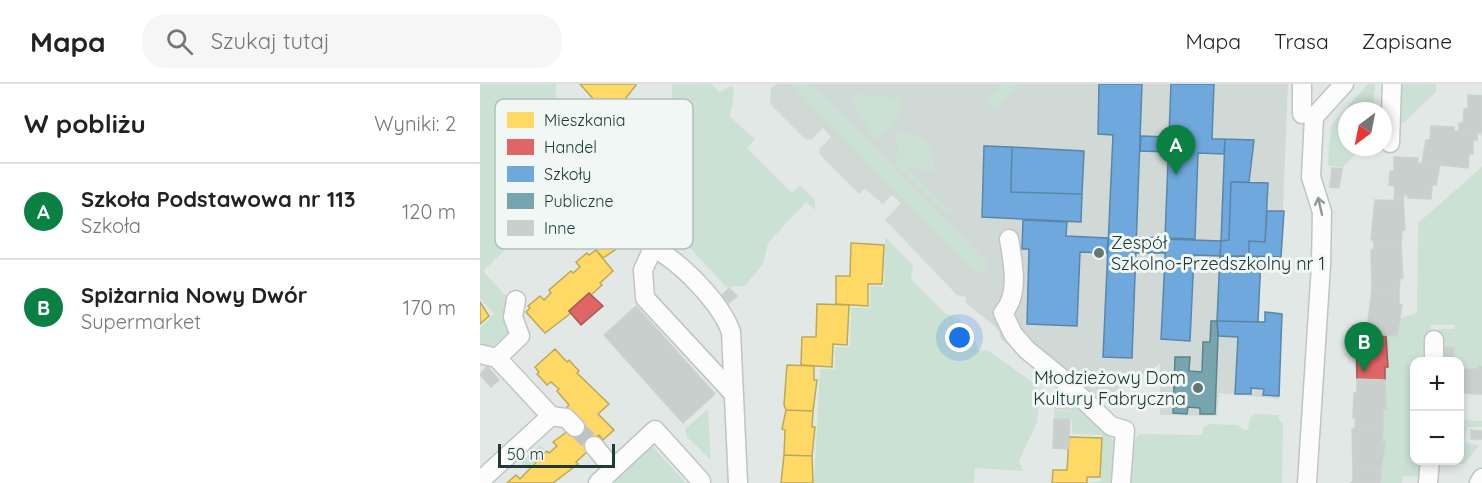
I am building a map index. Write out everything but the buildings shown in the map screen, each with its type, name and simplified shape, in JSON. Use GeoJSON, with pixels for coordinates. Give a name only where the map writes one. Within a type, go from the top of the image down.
{"type":"FeatureCollection","features":[{"type":"Feature","properties":{"kind":"lane"},"geometry":{"type":"LineString","coordinates":[[1302,84],[1302,114]]}},
{"type":"Feature","properties":{"kind":"lane"},"geometry":{"type":"LineString","coordinates":[[1307,483],[1322,265],[1322,212],[1311,177],[1314,117],[1344,84]]}},
{"type":"Feature","properties":{"kind":"lane"},"geometry":{"type":"LineString","coordinates":[[1391,102],[1392,84]]}},
{"type":"Feature","properties":{"kind":"lane"},"geometry":{"type":"LineString","coordinates":[[1009,239],[1014,267],[1012,304],[1003,314],[1013,334],[1027,350],[1059,376],[1111,426],[1125,430],[1121,483]]}},
{"type":"Feature","properties":{"kind":"lane"},"geometry":{"type":"LineString","coordinates":[[651,249],[643,270],[645,298],[732,392]]}},
{"type":"Feature","properties":{"kind":"lane"},"geometry":{"type":"LineString","coordinates":[[660,249],[733,315],[732,392],[738,483]]}},
{"type":"Feature","properties":{"kind":"lane"},"geometry":{"type":"LineString","coordinates":[[516,300],[513,317],[520,336],[488,356],[551,416],[566,418],[575,427]]}},
{"type":"Feature","properties":{"kind":"lane"},"geometry":{"type":"LineString","coordinates":[[1434,340],[1434,357]]}},
{"type":"Feature","properties":{"kind":"lane"},"geometry":{"type":"LineString","coordinates":[[480,481],[551,416]]}},
{"type":"Feature","properties":{"kind":"lane"},"geometry":{"type":"LineString","coordinates":[[597,483],[655,430],[701,481]]}},
{"type":"Feature","properties":{"kind":"lane"},"geometry":{"type":"LineString","coordinates":[[594,446],[613,469]]}},
{"type":"Feature","properties":{"kind":"lane"},"geometry":{"type":"LineString","coordinates":[[1428,483],[1430,465]]}},
{"type":"Feature","properties":{"kind":"lane"},"geometry":{"type":"LineString","coordinates":[[1479,483],[1482,478]]}},
{"type":"Feature","properties":{"kind":"shaded area","name":"Zespół Szkolno-Przedszkolny nr 1"},"geometry":{"type":"Polygon","coordinates":[[[776,84],[1288,84],[1281,257],[1261,257],[1258,322],[1264,322],[1265,312],[1282,314],[1279,399],[1219,393],[1217,416],[1160,415],[1160,364],[1082,411],[1054,410],[1056,381],[1001,339],[999,331],[966,303],[966,297],[957,295],[885,220],[901,203],[892,195],[883,204],[865,189],[859,194],[820,155],[819,149],[831,137],[823,128],[811,140],[805,139],[770,104],[771,88],[776,84]]]}},
{"type":"Feature","properties":{"kind":"green space"},"geometry":{"type":"Polygon","coordinates":[[[480,84],[556,84],[556,99],[495,99],[495,249],[506,249],[483,271],[509,299],[508,333],[490,349],[480,346],[480,328],[494,314],[480,298],[480,84]]]}},
{"type":"Feature","properties":{"kind":"green space"},"geometry":{"type":"Polygon","coordinates":[[[672,84],[711,84],[719,92],[732,86],[734,93],[730,117],[755,139],[747,148],[792,193],[800,185],[815,200],[815,210],[806,202],[768,243],[763,264],[745,286],[726,287],[691,249],[693,249],[693,99],[672,99],[672,84]]]}},
{"type":"Feature","properties":{"kind":"green space"},"geometry":{"type":"Polygon","coordinates":[[[791,84],[812,84],[989,264],[978,275],[791,84]]]}},
{"type":"Feature","properties":{"kind":"green space"},"geometry":{"type":"Polygon","coordinates":[[[1001,84],[1019,84],[996,110],[986,101],[1001,84]]]}},
{"type":"Feature","properties":{"kind":"green space"},"geometry":{"type":"Polygon","coordinates":[[[1368,84],[1375,84],[1374,102],[1352,102],[1368,84]]]}},
{"type":"Feature","properties":{"kind":"green space"},"geometry":{"type":"Polygon","coordinates":[[[1398,84],[1436,84],[1436,92],[1403,123],[1396,118],[1398,84]]]}},
{"type":"Feature","properties":{"kind":"green space"},"geometry":{"type":"Polygon","coordinates":[[[850,95],[902,98],[898,117],[886,133],[874,140],[851,98],[850,95]]]}},
{"type":"Feature","properties":{"kind":"green space"},"geometry":{"type":"Polygon","coordinates":[[[1338,117],[1338,156],[1354,156],[1342,168],[1328,165],[1331,125],[1338,117]]]}},
{"type":"Feature","properties":{"kind":"green space"},"geometry":{"type":"Polygon","coordinates":[[[896,133],[921,138],[926,142],[932,154],[934,172],[912,167],[910,170],[952,212],[947,213],[895,163],[896,156],[899,155],[896,133]]]}},
{"type":"Feature","properties":{"kind":"green space"},"geometry":{"type":"Polygon","coordinates":[[[1482,167],[1482,367],[1464,369],[1464,357],[1453,357],[1454,348],[1439,347],[1439,329],[1454,329],[1455,325],[1431,325],[1429,357],[1410,357],[1410,465],[1426,465],[1425,477],[1403,476],[1402,483],[1380,483],[1385,442],[1382,442],[1383,409],[1386,408],[1386,394],[1384,394],[1386,336],[1397,336],[1398,319],[1417,313],[1418,223],[1482,167]]]}},
{"type":"Feature","properties":{"kind":"green space"},"geometry":{"type":"Polygon","coordinates":[[[885,237],[913,265],[911,279],[945,313],[958,318],[973,333],[978,350],[989,351],[1035,384],[1040,396],[1037,422],[1019,461],[1023,471],[975,468],[974,483],[814,483],[820,369],[835,369],[835,347],[850,347],[851,308],[870,308],[870,286],[884,287],[885,237]]]}},
{"type":"Feature","properties":{"kind":"green space"},"geometry":{"type":"Polygon","coordinates":[[[708,409],[711,460],[687,437],[685,429],[708,409]]]}},
{"type":"Feature","properties":{"kind":"green space"},"geometry":{"type":"Polygon","coordinates":[[[1054,411],[1081,411],[1116,442],[1114,483],[1088,483],[1101,481],[1102,435],[1072,434],[1072,419],[1055,419],[1054,411]]]}},
{"type":"Feature","properties":{"kind":"green space"},"geometry":{"type":"Polygon","coordinates":[[[1255,414],[1279,415],[1279,420],[1283,424],[1282,483],[1128,483],[1131,444],[1139,434],[1202,435],[1203,428],[1208,424],[1238,425],[1243,430],[1248,430],[1250,418],[1255,414]]]}},
{"type":"Feature","properties":{"kind":"green space"},"geometry":{"type":"Polygon","coordinates":[[[1464,420],[1482,421],[1482,427],[1467,427],[1465,442],[1479,446],[1464,464],[1464,420]]]}},
{"type":"Feature","properties":{"kind":"green space"},"geometry":{"type":"Polygon","coordinates":[[[540,445],[546,451],[527,469],[521,462],[540,445]]]}},
{"type":"Feature","properties":{"kind":"green space"},"geometry":{"type":"Polygon","coordinates":[[[651,445],[686,483],[611,483],[651,445]]]}},
{"type":"Feature","properties":{"kind":"tunnel"},"geometry":{"type":"LineString","coordinates":[[575,427],[594,446]]}},
{"type":"Feature","properties":{"kind":"place","name":"Szkoła Podstawowa nr 113"},"geometry":{"type":"Point","coordinates":[1176,175]}},
{"type":"Feature","properties":{"kind":"place","name":"Zespół Szkolno-Przedszkolny nr 1"},"geometry":{"type":"Point","coordinates":[1099,253]}},
{"type":"Feature","properties":{"kind":"place","name":"Spiżarnia Nowy Dwór"},"geometry":{"type":"Point","coordinates":[1364,372]}},
{"type":"Feature","properties":{"kind":"place","name":"Młodzieżowy Dom Kultury Fabryczna"},"geometry":{"type":"Point","coordinates":[1198,388]}}]}
